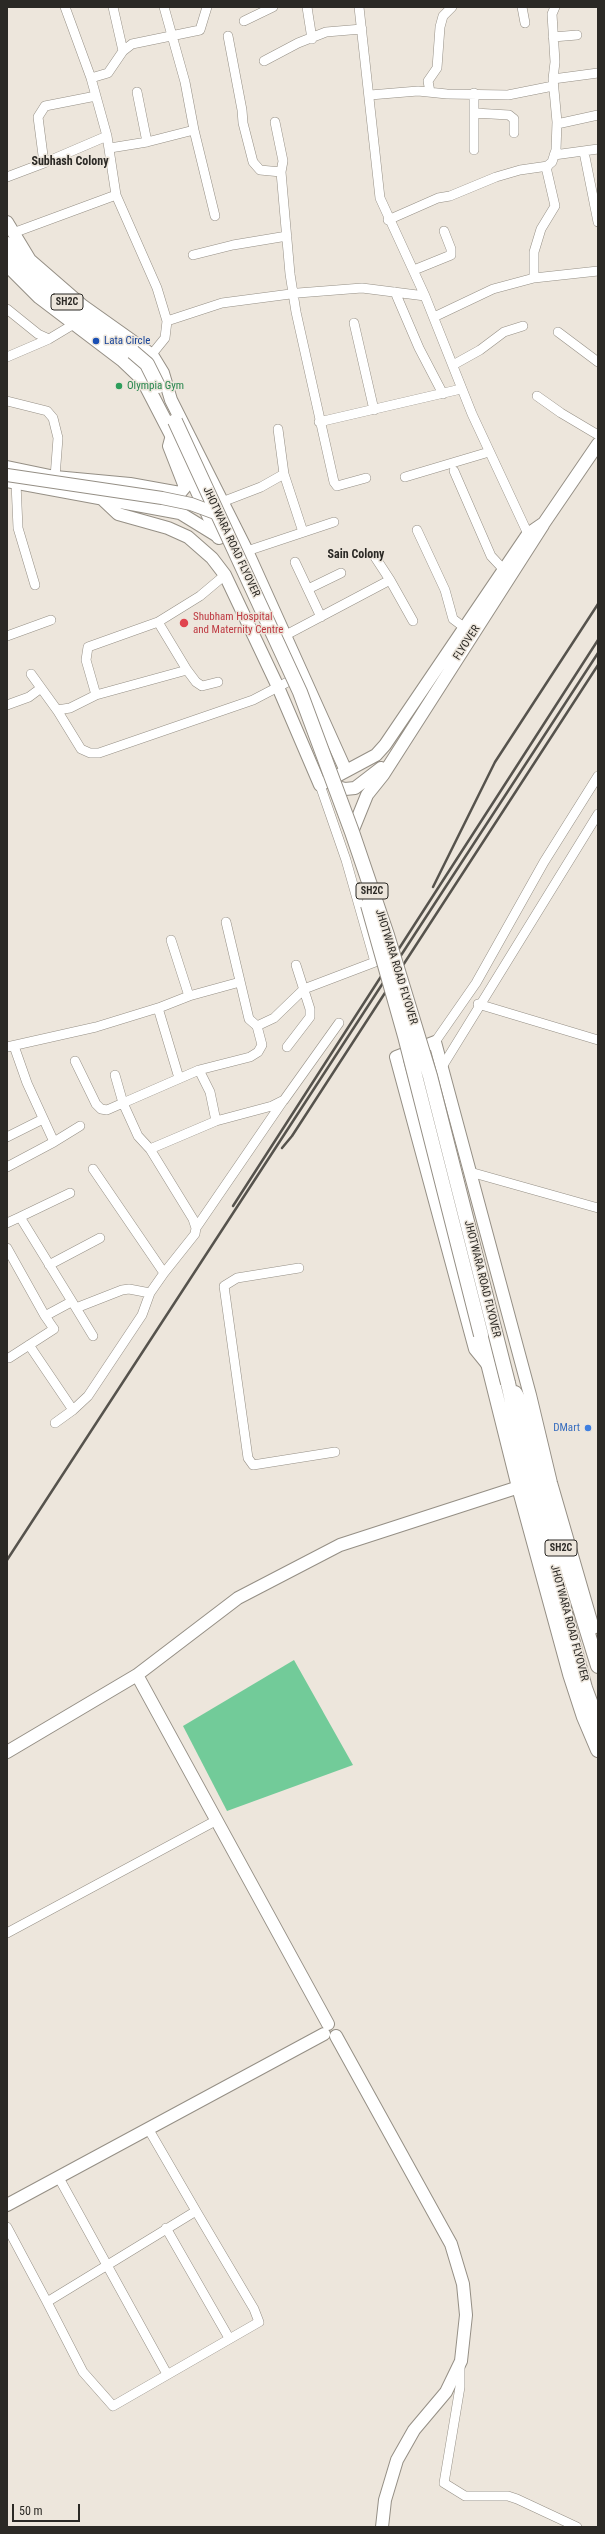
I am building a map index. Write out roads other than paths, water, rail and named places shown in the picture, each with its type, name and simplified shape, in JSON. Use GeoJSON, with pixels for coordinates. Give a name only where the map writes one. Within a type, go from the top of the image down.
{"type":"FeatureCollection","features":[{"type":"Feature","properties":{"kind":"main road","name":"SH2C"},"geometry":{"type":"LineString","coordinates":[[9,233],[21,264],[128,356],[147,364],[154,388]]}},
{"type":"Feature","properties":{"kind":"main road"},"geometry":{"type":"LineString","coordinates":[[7,264],[21,280],[74,324],[128,356]]}},
{"type":"Feature","properties":{"kind":"main road","name":"SH2C"},"geometry":{"type":"LineString","coordinates":[[128,356],[135,372],[154,388]]}},
{"type":"Feature","properties":{"kind":"main road","name":"JHOTWARA ROAD FLYOVER"},"geometry":{"type":"LineString","coordinates":[[154,388],[171,413],[220,508],[298,685],[352,832],[387,934],[430,1076],[508,1383],[528,1474],[585,1688],[598,1723]]}},
{"type":"Feature","properties":{"kind":"main road","name":"JHOTWARA ROAD FLYOVER"},"geometry":{"type":"LineString","coordinates":[[154,388],[178,449],[219,537],[276,651],[297,704],[365,896],[405,1036],[519,1486],[570,1674],[584,1717],[598,1750]]}},
{"type":"Feature","properties":{"kind":"main road","name":"JHOTWARA ROAD FLYOVER"},"geometry":{"type":"LineString","coordinates":[[508,1383],[524,1409],[544,1492],[598,1665]]}},
{"type":"Feature","properties":{"kind":"street"},"geometry":{"type":"LineString","coordinates":[[65,7],[91,78],[107,136],[116,195],[157,288],[167,321],[164,338],[152,355],[135,372]]}},
{"type":"Feature","properties":{"kind":"street"},"geometry":{"type":"LineString","coordinates":[[113,7],[123,51]]}},
{"type":"Feature","properties":{"kind":"street"},"geometry":{"type":"LineString","coordinates":[[164,7],[185,82],[194,130],[215,216]]}},
{"type":"Feature","properties":{"kind":"street"},"geometry":{"type":"LineString","coordinates":[[91,78],[108,74],[123,51],[132,44],[200,30],[207,7]]}},
{"type":"Feature","properties":{"kind":"street"},"geometry":{"type":"LineString","coordinates":[[244,21],[273,7]]}},
{"type":"Feature","properties":{"kind":"street"},"geometry":{"type":"LineString","coordinates":[[307,7],[312,40]]}},
{"type":"Feature","properties":{"kind":"street"},"geometry":{"type":"LineString","coordinates":[[360,7],[370,95],[375,167],[380,198],[388,220],[414,270],[434,317],[461,389],[528,534]]}},
{"type":"Feature","properties":{"kind":"street"},"geometry":{"type":"LineString","coordinates":[[430,92],[428,81],[437,68],[440,26],[443,16],[452,7]]}},
{"type":"Feature","properties":{"kind":"street"},"geometry":{"type":"LineString","coordinates":[[522,7],[525,23]]}},
{"type":"Feature","properties":{"kind":"street"},"geometry":{"type":"LineString","coordinates":[[534,278],[534,252],[541,229],[555,206],[548,166],[554,156],[557,124],[553,82],[555,62],[552,14],[555,7]]}},
{"type":"Feature","properties":{"kind":"street"},"geometry":{"type":"LineString","coordinates":[[264,61],[298,43],[312,40],[326,32],[362,29]]}},
{"type":"Feature","properties":{"kind":"street"},"geometry":{"type":"LineString","coordinates":[[553,37],[577,35]]}},
{"type":"Feature","properties":{"kind":"street"},"geometry":{"type":"LineString","coordinates":[[228,36],[243,123],[253,162],[260,170],[281,172]]}},
{"type":"Feature","properties":{"kind":"street"},"geometry":{"type":"LineString","coordinates":[[370,95],[418,90],[430,92],[508,95],[553,82],[598,73]]}},
{"type":"Feature","properties":{"kind":"street"},"geometry":{"type":"LineString","coordinates":[[136,92],[147,142]]}},
{"type":"Feature","properties":{"kind":"street"},"geometry":{"type":"LineString","coordinates":[[474,93],[474,150]]}},
{"type":"Feature","properties":{"kind":"street"},"geometry":{"type":"LineString","coordinates":[[44,163],[38,124],[41,111],[45,106],[96,96]]}},
{"type":"Feature","properties":{"kind":"street"},"geometry":{"type":"LineString","coordinates":[[474,113],[509,115],[514,119],[514,133]]}},
{"type":"Feature","properties":{"kind":"street"},"geometry":{"type":"LineString","coordinates":[[557,124],[598,116]]}},
{"type":"Feature","properties":{"kind":"street"},"geometry":{"type":"LineString","coordinates":[[275,122],[283,161],[281,172],[293,293],[319,422],[335,485],[366,478]]}},
{"type":"Feature","properties":{"kind":"street"},"geometry":{"type":"LineString","coordinates":[[110,148],[147,142],[194,130]]}},
{"type":"Feature","properties":{"kind":"street"},"geometry":{"type":"LineString","coordinates":[[7,177],[107,136]]}},
{"type":"Feature","properties":{"kind":"street"},"geometry":{"type":"LineString","coordinates":[[554,156],[598,149]]}},
{"type":"Feature","properties":{"kind":"street"},"geometry":{"type":"LineString","coordinates":[[584,152],[594,183],[598,222]]}},
{"type":"Feature","properties":{"kind":"street"},"geometry":{"type":"LineString","coordinates":[[388,220],[438,198],[450,196],[496,177],[520,170],[548,166]]}},
{"type":"Feature","properties":{"kind":"street"},"geometry":{"type":"LineString","coordinates":[[116,195],[9,233],[30,260],[83,306],[152,355],[163,373],[171,400],[220,508],[246,551],[286,636],[346,771]]}},
{"type":"Feature","properties":{"kind":"street"},"geometry":{"type":"LineString","coordinates":[[414,270],[451,255],[452,249],[444,231]]}},
{"type":"Feature","properties":{"kind":"street"},"geometry":{"type":"LineString","coordinates":[[193,255],[233,244],[287,236]]}},
{"type":"Feature","properties":{"kind":"street"},"geometry":{"type":"LineString","coordinates":[[434,317],[493,289],[534,278],[598,271]]}},
{"type":"Feature","properties":{"kind":"street"},"geometry":{"type":"LineString","coordinates":[[167,321],[222,303],[293,293],[362,288],[425,296]]}},
{"type":"Feature","properties":{"kind":"street"},"geometry":{"type":"LineString","coordinates":[[395,292],[418,348],[443,394]]}},
{"type":"Feature","properties":{"kind":"street"},"geometry":{"type":"LineString","coordinates":[[7,309],[38,334],[49,339]]}},
{"type":"Feature","properties":{"kind":"street"},"geometry":{"type":"LineString","coordinates":[[354,323],[374,410]]}},
{"type":"Feature","properties":{"kind":"street"},"geometry":{"type":"LineString","coordinates":[[7,357],[49,339],[74,324]]}},
{"type":"Feature","properties":{"kind":"street"},"geometry":{"type":"LineString","coordinates":[[453,365],[480,350],[504,332],[522,326]]}},
{"type":"Feature","properties":{"kind":"street"},"geometry":{"type":"LineString","coordinates":[[558,332],[598,362]]}},
{"type":"Feature","properties":{"kind":"street"},"geometry":{"type":"LineString","coordinates":[[319,422],[461,389]]}},
{"type":"Feature","properties":{"kind":"street"},"geometry":{"type":"LineString","coordinates":[[537,396],[561,413],[598,435]]}},
{"type":"Feature","properties":{"kind":"street"},"geometry":{"type":"LineString","coordinates":[[7,401],[47,412],[53,418],[58,438],[55,477]]}},
{"type":"Feature","properties":{"kind":"street"},"geometry":{"type":"LineString","coordinates":[[278,428],[284,474],[303,532]]}},
{"type":"Feature","properties":{"kind":"street"},"geometry":{"type":"LineString","coordinates":[[7,467],[55,477],[130,484],[180,492],[185,487],[169,446],[172,435]]}},
{"type":"Feature","properties":{"kind":"street","name":"FLYOVER"},"geometry":{"type":"LineString","coordinates":[[352,832],[367,795],[544,523],[598,444]]}},
{"type":"Feature","properties":{"kind":"street"},"geometry":{"type":"LineString","coordinates":[[405,477],[489,452]]}},
{"type":"Feature","properties":{"kind":"street"},"geometry":{"type":"LineString","coordinates":[[454,471],[491,556],[505,571]]}},
{"type":"Feature","properties":{"kind":"street"},"geometry":{"type":"LineString","coordinates":[[10,479],[162,498],[220,508],[284,474]]}},
{"type":"Feature","properties":{"kind":"street"},"geometry":{"type":"LineString","coordinates":[[10,479],[180,513],[219,537]]}},
{"type":"Feature","properties":{"kind":"street"},"geometry":{"type":"LineString","coordinates":[[10,479],[18,528],[35,585]]}},
{"type":"Feature","properties":{"kind":"street"},"geometry":{"type":"LineString","coordinates":[[101,498],[118,514],[168,528],[188,537],[212,558],[224,575],[278,687],[320,785],[346,860],[376,962],[304,989],[274,1018],[257,1026]]}},
{"type":"Feature","properties":{"kind":"street"},"geometry":{"type":"LineString","coordinates":[[246,551],[334,522]]}},
{"type":"Feature","properties":{"kind":"street"},"geometry":{"type":"LineString","coordinates":[[320,785],[376,755],[385,745],[505,571],[528,534],[544,523]]}},
{"type":"Feature","properties":{"kind":"street"},"geometry":{"type":"LineString","coordinates":[[418,530],[445,590],[453,619],[465,628]]}},
{"type":"Feature","properties":{"kind":"street"},"geometry":{"type":"LineString","coordinates":[[375,557],[413,621]]}},
{"type":"Feature","properties":{"kind":"street"},"geometry":{"type":"LineString","coordinates":[[295,562],[321,617]]}},
{"type":"Feature","properties":{"kind":"street"},"geometry":{"type":"LineString","coordinates":[[308,589],[341,573]]}},
{"type":"Feature","properties":{"kind":"street"},"geometry":{"type":"LineString","coordinates":[[96,695],[86,660],[88,647],[158,622],[200,596],[224,575]]}},
{"type":"Feature","properties":{"kind":"street"},"geometry":{"type":"LineString","coordinates":[[286,636],[390,580]]}},
{"type":"Feature","properties":{"kind":"street"},"geometry":{"type":"LineString","coordinates":[[7,636],[51,620]]}},
{"type":"Feature","properties":{"kind":"street"},"geometry":{"type":"LineString","coordinates":[[158,622],[196,682],[202,686],[218,682]]}},
{"type":"Feature","properties":{"kind":"street"},"geometry":{"type":"LineString","coordinates":[[57,710],[70,708],[96,695],[187,670]]}},
{"type":"Feature","properties":{"kind":"street"},"geometry":{"type":"LineString","coordinates":[[31,674],[57,710],[81,749],[90,753],[99,753],[253,700],[303,674]]}},
{"type":"Feature","properties":{"kind":"street"},"geometry":{"type":"LineString","coordinates":[[7,705],[29,697],[41,688]]}},
{"type":"Feature","properties":{"kind":"street","name":"FLYOVER"},"geometry":{"type":"LineString","coordinates":[[334,786],[345,789],[355,788],[389,763]]}},
{"type":"Feature","properties":{"kind":"street"},"geometry":{"type":"LineString","coordinates":[[489,1368],[475,1349],[396,1057],[435,1042],[476,983],[544,862],[598,776]]}},
{"type":"Feature","properties":{"kind":"street"},"geometry":{"type":"LineString","coordinates":[[442,1067],[478,1004],[598,814]]}},
{"type":"Feature","properties":{"kind":"street"},"geometry":{"type":"LineString","coordinates":[[75,1061],[101,1109],[107,1110],[199,1070],[250,1057],[258,1052],[262,1045],[257,1026],[249,1019],[226,922]]}},
{"type":"Feature","properties":{"kind":"street"},"geometry":{"type":"LineString","coordinates":[[171,940],[189,996]]}},
{"type":"Feature","properties":{"kind":"street"},"geometry":{"type":"LineString","coordinates":[[287,1046],[310,1017],[310,1009],[296,965]]}},
{"type":"Feature","properties":{"kind":"street"},"geometry":{"type":"LineString","coordinates":[[54,1142],[11,1046],[96,1027],[158,1008],[189,996],[240,982]]}},
{"type":"Feature","properties":{"kind":"street"},"geometry":{"type":"LineString","coordinates":[[476,983],[488,989]]}},
{"type":"Feature","properties":{"kind":"street"},"geometry":{"type":"LineString","coordinates":[[478,1004],[598,1040]]}},
{"type":"Feature","properties":{"kind":"street"},"geometry":{"type":"LineString","coordinates":[[158,1008],[179,1078]]}},
{"type":"Feature","properties":{"kind":"street"},"geometry":{"type":"LineString","coordinates":[[55,1423],[73,1410],[88,1396],[142,1315],[150,1293],[195,1234],[196,1228],[339,1023]]}},
{"type":"Feature","properties":{"kind":"street"},"geometry":{"type":"LineString","coordinates":[[435,1042],[551,1483],[598,1645]]}},
{"type":"Feature","properties":{"kind":"street"},"geometry":{"type":"LineString","coordinates":[[199,1070],[210,1092],[216,1121]]}},
{"type":"Feature","properties":{"kind":"street"},"geometry":{"type":"LineString","coordinates":[[115,1075],[123,1103],[138,1136],[150,1149],[193,1219],[196,1228]]}},
{"type":"Feature","properties":{"kind":"street"},"geometry":{"type":"LineString","coordinates":[[150,1149],[216,1121],[272,1106],[284,1100]]}},
{"type":"Feature","properties":{"kind":"street"},"geometry":{"type":"LineString","coordinates":[[7,1137],[43,1119]]}},
{"type":"Feature","properties":{"kind":"street"},"geometry":{"type":"LineString","coordinates":[[7,1167],[54,1142],[80,1126]]}},
{"type":"Feature","properties":{"kind":"street"},"geometry":{"type":"LineString","coordinates":[[94,1169],[164,1273]]}},
{"type":"Feature","properties":{"kind":"street"},"geometry":{"type":"LineString","coordinates":[[470,1172],[598,1208]]}},
{"type":"Feature","properties":{"kind":"street"},"geometry":{"type":"LineString","coordinates":[[7,1223],[70,1193]]}},
{"type":"Feature","properties":{"kind":"street"},"geometry":{"type":"LineString","coordinates":[[20,1217],[48,1265],[93,1336]]}},
{"type":"Feature","properties":{"kind":"street"},"geometry":{"type":"LineString","coordinates":[[48,1265],[100,1238]]}},
{"type":"Feature","properties":{"kind":"street"},"geometry":{"type":"LineString","coordinates":[[7,1248],[45,1316],[54,1329],[9,1358]]}},
{"type":"Feature","properties":{"kind":"street"},"geometry":{"type":"LineString","coordinates":[[299,1268],[237,1278],[224,1286],[248,1458],[253,1465],[335,1452]]}},
{"type":"Feature","properties":{"kind":"street"},"geometry":{"type":"LineString","coordinates":[[45,1316],[122,1290],[129,1289],[150,1293]]}},
{"type":"Feature","properties":{"kind":"street"},"geometry":{"type":"LineString","coordinates":[[29,1345],[73,1410]]}},
{"type":"Feature","properties":{"kind":"street"},"geometry":{"type":"LineString","coordinates":[[7,1752],[137,1675],[238,1598],[340,1545],[519,1486]]}},
{"type":"Feature","properties":{"kind":"street"},"geometry":{"type":"LineString","coordinates":[[137,1675],[217,1820],[330,2039],[336,2036],[451,2244],[460,2271],[465,2307],[460,2361],[460,2387],[444,2483],[465,2496],[508,2496],[577,2527]]}},
{"type":"Feature","properties":{"kind":"street"},"geometry":{"type":"LineString","coordinates":[[7,1933],[217,1820]]}},
{"type":"Feature","properties":{"kind":"street"},"geometry":{"type":"LineString","coordinates":[[7,2205],[149,2130],[326,2029]]}},
{"type":"Feature","properties":{"kind":"street"},"geometry":{"type":"LineString","coordinates":[[7,2227],[83,2372],[113,2406],[259,2322],[254,2309],[149,2130]]}},
{"type":"Feature","properties":{"kind":"street"},"geometry":{"type":"LineString","coordinates":[[59,2178],[167,2374]]}},
{"type":"Feature","properties":{"kind":"street"},"geometry":{"type":"LineString","coordinates":[[47,2302],[196,2211]]}},
{"type":"Feature","properties":{"kind":"street"},"geometry":{"type":"LineString","coordinates":[[166,2228],[229,2338]]}},
{"type":"Feature","properties":{"kind":"street"},"geometry":{"type":"LineString","coordinates":[[382,2527],[385,2500],[400,2454],[414,2430],[446,2392],[460,2361]]}},
{"type":"Feature","properties":{"kind":"railway"},"geometry":{"type":"LineString","coordinates":[[433,887],[495,762],[598,604]]}},
{"type":"Feature","properties":{"kind":"railway"},"geometry":{"type":"LineString","coordinates":[[233,1206],[598,640]]}},
{"type":"Feature","properties":{"kind":"railway"},"geometry":{"type":"LineString","coordinates":[[7,1560],[598,653]]}},
{"type":"Feature","properties":{"kind":"railway"},"geometry":{"type":"LineString","coordinates":[[282,1148],[292,1136],[598,665]]}},
{"type":"Feature","properties":{"kind":"place","name":"Lata Circle"},"geometry":{"type":"Point","coordinates":[96,341]}},
{"type":"Feature","properties":{"kind":"place","name":"Olympia Gym"},"geometry":{"type":"Point","coordinates":[119,386]}},
{"type":"Feature","properties":{"kind":"place","name":"Shubham Hospital and Maternity Centre"},"geometry":{"type":"Point","coordinates":[184,623]}},
{"type":"Feature","properties":{"kind":"place","name":"DMart"},"geometry":{"type":"Point","coordinates":[588,1428]}},
{"type":"Feature","properties":{"kind":"district","name":"Subhash Colony"},"geometry":{"type":"Point","coordinates":[70,162]}},
{"type":"Feature","properties":{"kind":"district","name":"Sain Colony"},"geometry":{"type":"Point","coordinates":[356,555]}}]}
